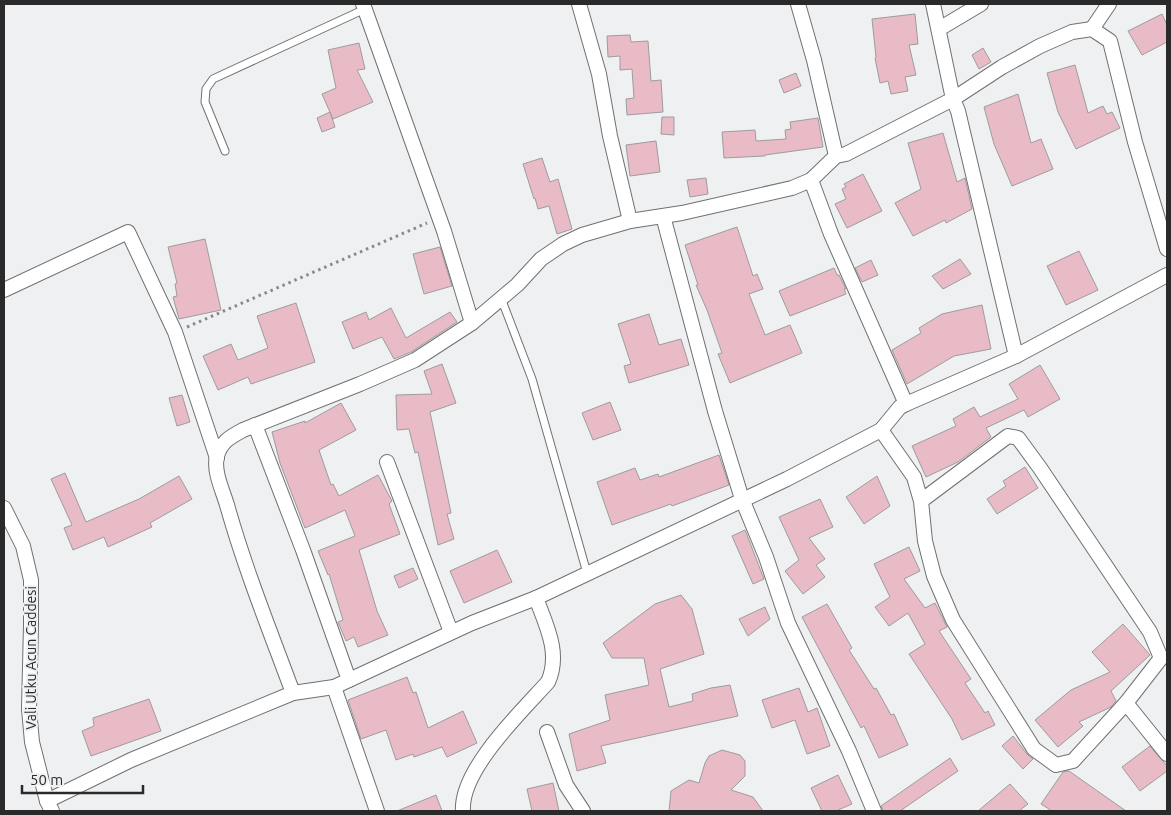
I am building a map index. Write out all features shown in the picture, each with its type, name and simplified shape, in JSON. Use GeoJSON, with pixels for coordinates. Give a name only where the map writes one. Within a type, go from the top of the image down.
{"type":"FeatureCollection","features":[{"type":"Feature","properties":{"kind":"street"},"geometry":{"type":"LineString","coordinates":[[579,4],[599,74],[610,136],[630,221]]}},
{"type":"Feature","properties":{"kind":"street"},"geometry":{"type":"LineString","coordinates":[[798,4],[814,60],[836,156]]}},
{"type":"Feature","properties":{"kind":"street"},"geometry":{"type":"LineString","coordinates":[[933,4],[953,99],[958,111],[1016,356]]}},
{"type":"Feature","properties":{"kind":"street"},"geometry":{"type":"LineString","coordinates":[[939,29],[981,4]]}},
{"type":"Feature","properties":{"kind":"street"},"geometry":{"type":"LineString","coordinates":[[1092,29],[1109,4]]}},
{"type":"Feature","properties":{"kind":"street"},"geometry":{"type":"LineString","coordinates":[[364,6],[439,218],[472,323]]}},
{"type":"Feature","properties":{"kind":"street"},"geometry":{"type":"LineString","coordinates":[[217,458],[226,439],[255,425],[360,384],[415,360],[472,323],[517,285],[542,259],[563,244],[582,235],[630,221],[741,201],[792,188],[811,180],[836,156],[846,154],[953,99],[1002,67],[1040,46],[1072,32],[1092,29],[1110,42],[1135,142],[1167,249]]}},
{"type":"Feature","properties":{"kind":"street"},"geometry":{"type":"LineString","coordinates":[[811,180],[831,234],[906,404]]}},
{"type":"Feature","properties":{"kind":"street"},"geometry":{"type":"LineString","coordinates":[[663,216],[714,411],[742,499],[766,556],[788,623],[849,751],[874,811]]}},
{"type":"Feature","properties":{"kind":"street"},"geometry":{"type":"LineString","coordinates":[[4,290],[128,232],[175,332],[217,458],[218,476],[237,541],[293,693]]}},
{"type":"Feature","properties":{"kind":"street"},"geometry":{"type":"LineString","coordinates":[[50,806],[131,760],[293,693],[334,687],[451,632],[536,598],[787,478],[881,430],[900,407],[1016,356],[1167,275]]}},
{"type":"Feature","properties":{"kind":"street"},"geometry":{"type":"LineString","coordinates":[[255,425],[303,550],[348,680]]}},
{"type":"Feature","properties":{"kind":"street"},"geometry":{"type":"LineString","coordinates":[[881,430],[914,477],[921,501],[925,541],[934,576],[953,620],[1034,749],[1056,765],[1073,761],[1126,703],[1161,658],[1150,632],[1018,438],[1008,436],[921,501]]}},
{"type":"Feature","properties":{"kind":"street"},"geometry":{"type":"LineString","coordinates":[[387,462],[451,632]]}},
{"type":"Feature","properties":{"kind":"street","name":"Vali Utku Acun Caddesi"},"geometry":{"type":"LineString","coordinates":[[4,508],[23,546],[31,580],[32,625],[29,708],[32,742],[50,806]]}},
{"type":"Feature","properties":{"kind":"street"},"geometry":{"type":"LineString","coordinates":[[463,811],[470,781],[484,756],[495,739],[548,682],[553,671],[553,642],[536,598]]}},
{"type":"Feature","properties":{"kind":"street"},"geometry":{"type":"LineString","coordinates":[[334,687],[377,811]]}},
{"type":"Feature","properties":{"kind":"street"},"geometry":{"type":"LineString","coordinates":[[1126,703],[1167,754]]}},
{"type":"Feature","properties":{"kind":"street"},"geometry":{"type":"LineString","coordinates":[[546,732],[566,785],[583,811]]}},
{"type":"Feature","properties":{"kind":"lane"},"geometry":{"type":"LineString","coordinates":[[225,151],[205,102],[206,89],[213,79],[364,6]]}},
{"type":"Feature","properties":{"kind":"lane"},"geometry":{"type":"LineString","coordinates":[[501,298],[532,379],[587,573]]}},
{"type":"Feature","properties":{"kind":"path"},"geometry":{"type":"LineString","coordinates":[[175,332],[439,218]]}},
{"type":"Feature","properties":{"kind":"building"},"geometry":{"type":"Polygon","coordinates":[[[915,14],[918,44],[909,45],[916,75],[905,77],[908,91],[891,94],[888,81],[880,83],[875,58],[872,19],[915,14]]]}},
{"type":"Feature","properties":{"kind":"building"},"geometry":{"type":"Polygon","coordinates":[[[1162,14],[1167,25],[1167,42],[1142,55],[1128,31],[1162,14]]]}},
{"type":"Feature","properties":{"kind":"building"},"geometry":{"type":"Polygon","coordinates":[[[630,35],[631,42],[648,41],[651,81],[661,80],[663,112],[627,115],[626,99],[634,98],[632,69],[620,70],[620,56],[608,57],[607,36],[630,35]]]}},
{"type":"Feature","properties":{"kind":"building"},"geometry":{"type":"Polygon","coordinates":[[[359,43],[365,69],[357,70],[373,102],[333,119],[322,94],[336,88],[328,50],[359,43]]]}},
{"type":"Feature","properties":{"kind":"building"},"geometry":{"type":"Polygon","coordinates":[[[983,48],[991,62],[979,69],[972,55],[983,48]]]}},
{"type":"Feature","properties":{"kind":"building"},"geometry":{"type":"Polygon","coordinates":[[[1075,65],[1088,113],[1103,106],[1107,114],[1112,112],[1120,128],[1076,149],[1058,112],[1047,73],[1075,65]]]}},
{"type":"Feature","properties":{"kind":"building"},"geometry":{"type":"Polygon","coordinates":[[[796,73],[801,86],[784,93],[779,80],[796,73]]]}},
{"type":"Feature","properties":{"kind":"building"},"geometry":{"type":"Polygon","coordinates":[[[1018,94],[1031,143],[1041,139],[1053,169],[1012,186],[994,144],[984,107],[1018,94]]]}},
{"type":"Feature","properties":{"kind":"building"},"geometry":{"type":"Polygon","coordinates":[[[330,112],[335,127],[322,132],[317,118],[330,112]]]}},
{"type":"Feature","properties":{"kind":"building"},"geometry":{"type":"Polygon","coordinates":[[[662,117],[674,117],[674,135],[661,134],[662,117]]]}},
{"type":"Feature","properties":{"kind":"building"},"geometry":{"type":"Polygon","coordinates":[[[818,118],[823,147],[765,156],[724,158],[722,132],[755,130],[756,141],[786,139],[785,130],[791,129],[790,122],[818,118]]]}},
{"type":"Feature","properties":{"kind":"building"},"geometry":{"type":"Polygon","coordinates":[[[943,133],[957,182],[965,178],[972,209],[946,223],[945,220],[913,236],[895,203],[921,189],[908,143],[943,133]]]}},
{"type":"Feature","properties":{"kind":"building"},"geometry":{"type":"Polygon","coordinates":[[[656,141],[660,172],[630,176],[626,145],[656,141]]]}},
{"type":"Feature","properties":{"kind":"building"},"geometry":{"type":"Polygon","coordinates":[[[542,158],[550,182],[558,179],[572,229],[557,234],[549,206],[538,209],[523,164],[542,158]]]}},
{"type":"Feature","properties":{"kind":"building"},"geometry":{"type":"Polygon","coordinates":[[[863,174],[882,211],[847,228],[835,204],[846,199],[842,189],[846,187],[844,184],[863,174]]]}},
{"type":"Feature","properties":{"kind":"building"},"geometry":{"type":"Polygon","coordinates":[[[706,178],[708,194],[690,197],[687,180],[706,178]]]}},
{"type":"Feature","properties":{"kind":"building"},"geometry":{"type":"Polygon","coordinates":[[[737,227],[753,276],[757,274],[763,289],[749,294],[765,335],[790,325],[802,353],[730,383],[718,354],[722,353],[696,285],[698,285],[685,245],[737,227]]]}},
{"type":"Feature","properties":{"kind":"building"},"geometry":{"type":"Polygon","coordinates":[[[205,239],[221,310],[179,319],[173,297],[177,296],[175,284],[177,283],[168,247],[205,239]]]}},
{"type":"Feature","properties":{"kind":"building"},"geometry":{"type":"Polygon","coordinates":[[[440,247],[452,286],[424,294],[413,254],[440,247]]]}},
{"type":"Feature","properties":{"kind":"building"},"geometry":{"type":"Polygon","coordinates":[[[1079,251],[1098,290],[1066,305],[1047,266],[1079,251]]]}},
{"type":"Feature","properties":{"kind":"building"},"geometry":{"type":"Polygon","coordinates":[[[960,259],[971,274],[943,289],[932,276],[960,259]]]}},
{"type":"Feature","properties":{"kind":"building"},"geometry":{"type":"Polygon","coordinates":[[[871,260],[878,275],[862,282],[855,268],[871,260]]]}},
{"type":"Feature","properties":{"kind":"building"},"geometry":{"type":"Polygon","coordinates":[[[834,268],[846,289],[844,289],[846,294],[790,316],[779,291],[834,268]]]}},
{"type":"Feature","properties":{"kind":"building"},"geometry":{"type":"Polygon","coordinates":[[[296,303],[315,362],[251,384],[248,377],[218,390],[203,356],[231,344],[238,360],[268,348],[257,316],[296,303]]]}},
{"type":"Feature","properties":{"kind":"building"},"geometry":{"type":"Polygon","coordinates":[[[982,305],[991,349],[954,356],[907,384],[892,350],[921,333],[919,328],[942,314],[982,305]]]}},
{"type":"Feature","properties":{"kind":"building"},"geometry":{"type":"Polygon","coordinates":[[[391,308],[406,338],[450,312],[457,322],[411,352],[394,359],[382,337],[353,349],[342,322],[366,312],[369,320],[391,308]]]}},
{"type":"Feature","properties":{"kind":"building"},"geometry":{"type":"Polygon","coordinates":[[[649,314],[659,345],[681,339],[689,365],[629,383],[624,366],[631,364],[618,324],[649,314]]]}},
{"type":"Feature","properties":{"kind":"building"},"geometry":{"type":"Polygon","coordinates":[[[442,364],[456,403],[430,412],[451,513],[447,514],[454,539],[438,545],[418,452],[415,453],[409,429],[397,430],[396,395],[432,394],[424,371],[442,364]]]}},
{"type":"Feature","properties":{"kind":"building"},"geometry":{"type":"Polygon","coordinates":[[[1040,365],[1060,399],[1028,417],[1024,410],[986,428],[991,437],[958,462],[926,477],[912,446],[956,426],[953,419],[974,407],[980,417],[1018,399],[1009,384],[1040,365]]]}},
{"type":"Feature","properties":{"kind":"building"},"geometry":{"type":"Polygon","coordinates":[[[182,395],[190,422],[177,426],[169,398],[182,395]]]}},
{"type":"Feature","properties":{"kind":"building"},"geometry":{"type":"Polygon","coordinates":[[[610,402],[621,430],[593,440],[582,413],[610,402]]]}},
{"type":"Feature","properties":{"kind":"building"},"geometry":{"type":"Polygon","coordinates":[[[341,403],[356,430],[319,450],[331,485],[333,484],[339,496],[378,475],[392,501],[389,504],[400,534],[359,550],[377,611],[388,635],[358,647],[354,637],[346,641],[338,622],[343,620],[329,574],[318,551],[355,536],[345,510],[305,528],[280,463],[272,432],[305,421],[305,423],[341,403]]]}},
{"type":"Feature","properties":{"kind":"building"},"geometry":{"type":"Polygon","coordinates":[[[719,455],[729,485],[612,525],[597,482],[635,468],[640,480],[658,474],[659,477],[719,455]]]}},
{"type":"Feature","properties":{"kind":"building"},"geometry":{"type":"Polygon","coordinates":[[[1025,467],[1038,488],[997,514],[987,499],[1006,486],[1003,481],[1025,467]]]}},
{"type":"Feature","properties":{"kind":"building"},"geometry":{"type":"Polygon","coordinates":[[[65,473],[86,522],[139,499],[179,476],[192,499],[150,523],[152,527],[108,547],[104,537],[73,550],[64,528],[72,525],[51,479],[65,473]]]}},
{"type":"Feature","properties":{"kind":"building"},"geometry":{"type":"Polygon","coordinates":[[[877,476],[890,506],[864,524],[846,497],[877,476]]]}},
{"type":"Feature","properties":{"kind":"building"},"geometry":{"type":"Polygon","coordinates":[[[820,499],[833,527],[809,538],[825,559],[816,565],[825,577],[803,594],[785,571],[799,560],[779,517],[820,499]]]}},
{"type":"Feature","properties":{"kind":"building"},"geometry":{"type":"Polygon","coordinates":[[[745,530],[764,579],[753,584],[732,536],[745,530]]]}},
{"type":"Feature","properties":{"kind":"building"},"geometry":{"type":"Polygon","coordinates":[[[909,547],[920,571],[904,579],[925,608],[935,603],[947,627],[939,631],[971,679],[965,683],[985,713],[988,711],[995,725],[962,740],[952,719],[909,654],[925,644],[908,613],[889,626],[875,607],[890,597],[874,564],[909,547]]]}},
{"type":"Feature","properties":{"kind":"building"},"geometry":{"type":"Polygon","coordinates":[[[497,550],[512,582],[464,603],[450,571],[497,550]]]}},
{"type":"Feature","properties":{"kind":"building"},"geometry":{"type":"Polygon","coordinates":[[[413,568],[418,579],[399,588],[394,576],[413,568]]]}},
{"type":"Feature","properties":{"kind":"building"},"geometry":{"type":"Polygon","coordinates":[[[681,595],[692,609],[704,654],[660,669],[669,707],[693,701],[692,694],[730,685],[738,716],[601,746],[606,763],[577,771],[569,734],[610,720],[605,695],[649,685],[644,658],[612,658],[603,643],[655,604],[681,595]]]}},
{"type":"Feature","properties":{"kind":"building"},"geometry":{"type":"Polygon","coordinates":[[[827,604],[852,648],[849,650],[874,689],[876,688],[891,715],[894,714],[908,745],[879,758],[864,726],[861,728],[802,617],[827,604]]]}},
{"type":"Feature","properties":{"kind":"building"},"geometry":{"type":"Polygon","coordinates":[[[765,607],[770,619],[748,636],[739,619],[765,607]]]}},
{"type":"Feature","properties":{"kind":"building"},"geometry":{"type":"Polygon","coordinates":[[[1123,624],[1150,655],[1111,691],[1116,701],[1111,707],[1079,722],[1083,726],[1058,747],[1035,720],[1071,690],[1110,672],[1092,652],[1123,624]]]}},
{"type":"Feature","properties":{"kind":"building"},"geometry":{"type":"Polygon","coordinates":[[[407,677],[413,693],[416,692],[428,728],[463,711],[477,743],[447,757],[442,747],[414,757],[413,754],[396,760],[386,730],[361,739],[348,700],[407,677]]]}},
{"type":"Feature","properties":{"kind":"building"},"geometry":{"type":"Polygon","coordinates":[[[799,688],[808,712],[817,708],[830,746],[807,754],[795,720],[772,728],[762,700],[799,688]]]}},
{"type":"Feature","properties":{"kind":"building"},"geometry":{"type":"Polygon","coordinates":[[[149,699],[161,731],[91,756],[82,731],[94,726],[93,718],[149,699]]]}},
{"type":"Feature","properties":{"kind":"building"},"geometry":{"type":"Polygon","coordinates":[[[1013,736],[1033,759],[1023,769],[1002,746],[1013,736]]]}},
{"type":"Feature","properties":{"kind":"building"},"geometry":{"type":"Polygon","coordinates":[[[1150,746],[1167,766],[1167,771],[1140,791],[1122,767],[1150,746]]]}},
{"type":"Feature","properties":{"kind":"building"},"geometry":{"type":"Polygon","coordinates":[[[722,750],[740,755],[745,761],[745,776],[731,790],[753,797],[763,811],[669,811],[671,791],[689,780],[699,783],[709,756],[722,750]]]}},
{"type":"Feature","properties":{"kind":"building"},"geometry":{"type":"Polygon","coordinates":[[[950,758],[958,771],[900,811],[883,811],[881,806],[950,758]]]}},
{"type":"Feature","properties":{"kind":"building"},"geometry":{"type":"Polygon","coordinates":[[[1069,771],[1126,811],[1052,811],[1041,804],[1063,772],[1069,771]]]}},
{"type":"Feature","properties":{"kind":"building"},"geometry":{"type":"Polygon","coordinates":[[[838,775],[852,804],[836,811],[822,811],[811,788],[838,775]]]}},
{"type":"Feature","properties":{"kind":"building"},"geometry":{"type":"Polygon","coordinates":[[[553,783],[559,811],[532,811],[527,789],[553,783]]]}},
{"type":"Feature","properties":{"kind":"building"},"geometry":{"type":"Polygon","coordinates":[[[1010,784],[1028,804],[1019,811],[978,811],[1010,784]]]}},
{"type":"Feature","properties":{"kind":"building"},"geometry":{"type":"Polygon","coordinates":[[[436,795],[442,811],[397,811],[436,795]]]}}]}
